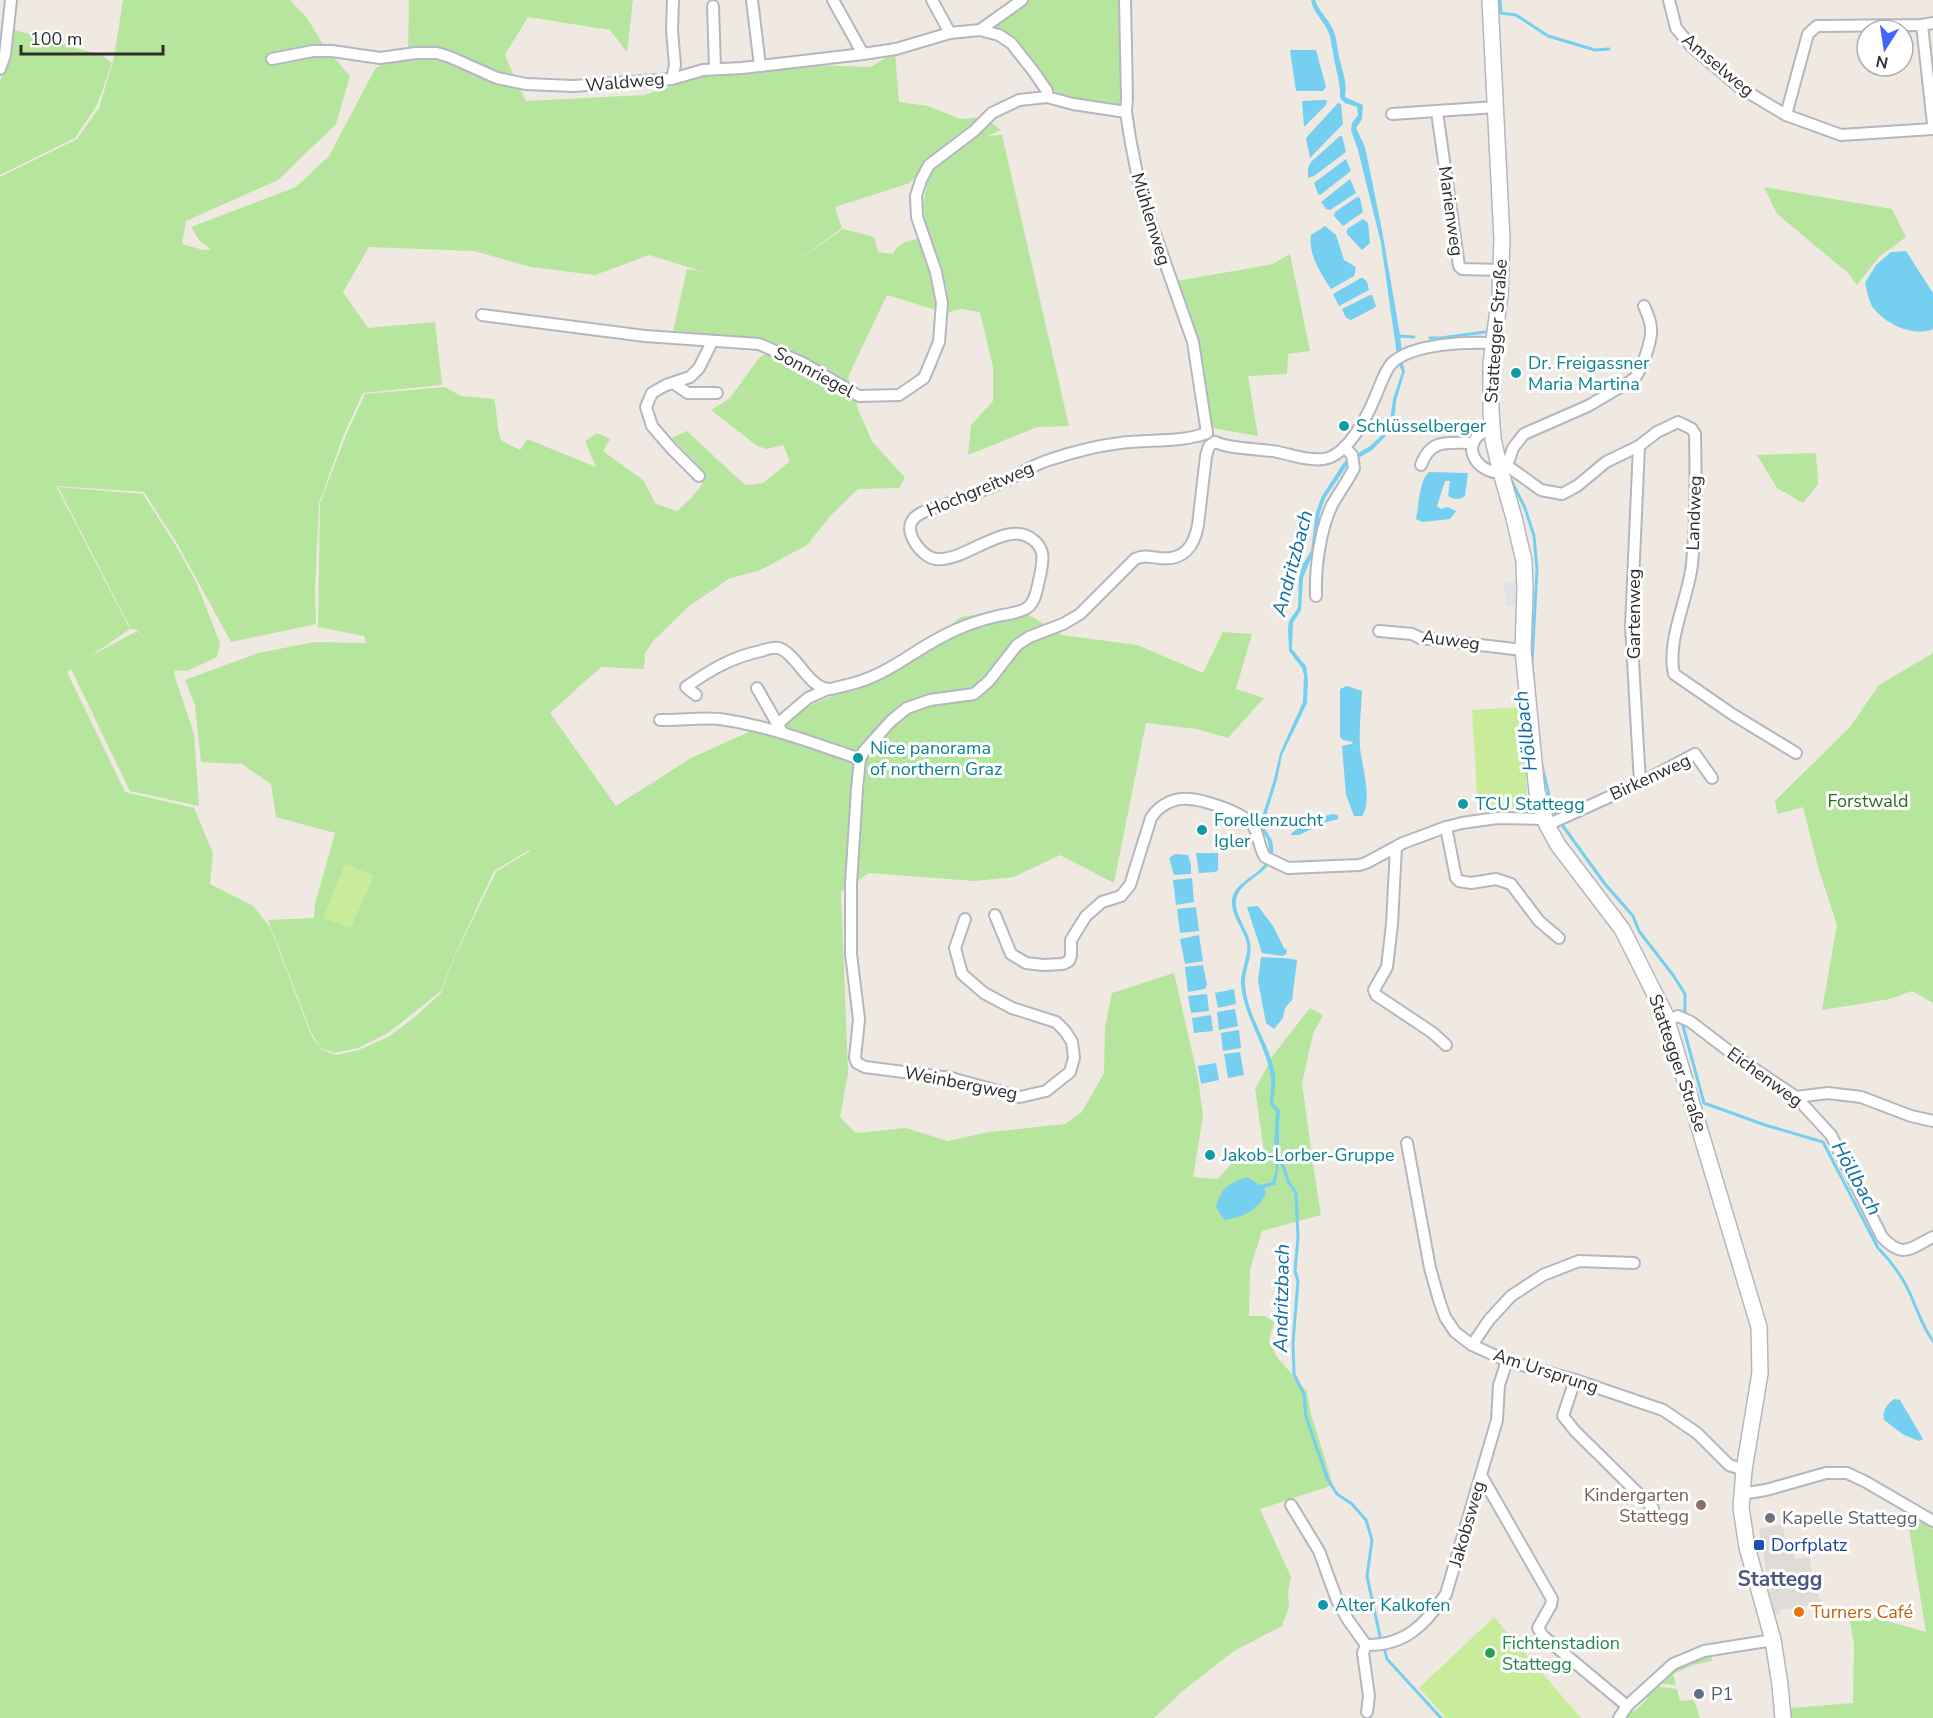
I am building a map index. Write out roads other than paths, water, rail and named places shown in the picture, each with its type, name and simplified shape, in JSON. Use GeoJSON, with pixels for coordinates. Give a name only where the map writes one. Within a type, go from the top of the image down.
{"type":"FeatureCollection","features":[{"type":"Feature","properties":{"kind":"main road","name":"Stattegger Straße"},"geometry":{"type":"LineString","coordinates":[[1490,0],[1501,196],[1502,270],[1491,380],[1492,429],[1500,471],[1524,561],[1523,650],[1537,792],[1546,822],[1558,845],[1622,929],[1667,1020],[1759,1327],[1760,1372],[1741,1494],[1742,1521],[1773,1640],[1783,1718]]}},
{"type":"Feature","properties":{"kind":"street"},"geometry":{"type":"LineString","coordinates":[[0,69],[5,55],[11,0]]}},
{"type":"Feature","properties":{"kind":"street"},"geometry":{"type":"LineString","coordinates":[[672,79],[675,65],[672,31],[673,0]]}},
{"type":"Feature","properties":{"kind":"street"},"geometry":{"type":"LineString","coordinates":[[752,0],[760,66]]}},
{"type":"Feature","properties":{"kind":"street"},"geometry":{"type":"LineString","coordinates":[[833,0],[863,54]]}},
{"type":"Feature","properties":{"kind":"street"},"geometry":{"type":"LineString","coordinates":[[932,0],[950,33]]}},
{"type":"Feature","properties":{"kind":"street","name":"Waldweg"},"geometry":{"type":"LineString","coordinates":[[980,30],[1022,0]]}},
{"type":"Feature","properties":{"kind":"street","name":"Mühlenweg"},"geometry":{"type":"LineString","coordinates":[[1125,0],[1126,112],[1141,194],[1193,342],[1207,433]]}},
{"type":"Feature","properties":{"kind":"street","name":"Amselweg"},"geometry":{"type":"LineString","coordinates":[[1669,0],[1676,28],[1691,46],[1740,87],[1786,115],[1841,135],[1933,129]]}},
{"type":"Feature","properties":{"kind":"street"},"geometry":{"type":"LineString","coordinates":[[713,6],[716,69]]}},
{"type":"Feature","properties":{"kind":"street"},"geometry":{"type":"LineString","coordinates":[[1786,115],[1808,34],[1817,26],[1927,24],[1933,124]]}},
{"type":"Feature","properties":{"kind":"street","name":"Waldweg"},"geometry":{"type":"LineString","coordinates":[[272,59],[313,51],[332,51],[380,58],[416,53],[437,53],[497,78],[526,84],[574,86],[672,79],[703,70],[863,54],[896,49],[950,33],[980,30],[999,35],[1011,44],[1034,72],[1047,92],[1047,97]]}},
{"type":"Feature","properties":{"kind":"street"},"geometry":{"type":"LineString","coordinates":[[1047,97],[1073,104],[1126,112]]}},
{"type":"Feature","properties":{"kind":"street","name":"Sonnriegel"},"geometry":{"type":"LineString","coordinates":[[482,315],[635,335],[759,344],[803,363],[859,396],[899,395],[924,378],[939,342],[942,303],[936,272],[916,217],[916,196],[921,180],[929,165],[974,131],[993,113],[1019,100],[1047,97]]}},
{"type":"Feature","properties":{"kind":"street"},"geometry":{"type":"LineString","coordinates":[[1392,114],[1496,107]]}},
{"type":"Feature","properties":{"kind":"street","name":"Marienweg"},"geometry":{"type":"LineString","coordinates":[[1437,112],[1459,266],[1462,269],[1502,270]]}},
{"type":"Feature","properties":{"kind":"street"},"geometry":{"type":"LineString","coordinates":[[1500,471],[1524,434],[1588,406],[1634,379],[1639,373],[1652,334],[1644,306]]}},
{"type":"Feature","properties":{"kind":"street"},"geometry":{"type":"LineString","coordinates":[[699,476],[652,426],[646,407],[652,393],[673,382],[690,377],[699,368],[711,342]]}},
{"type":"Feature","properties":{"kind":"street"},"geometry":{"type":"LineString","coordinates":[[1316,596],[1316,568],[1325,524],[1334,501],[1352,473],[1350,455],[1392,363],[1420,350],[1471,343],[1494,343]]}},
{"type":"Feature","properties":{"kind":"street"},"geometry":{"type":"LineString","coordinates":[[673,382],[688,393],[717,393]]}},
{"type":"Feature","properties":{"kind":"street","name":"Landweg"},"geometry":{"type":"LineString","coordinates":[[1472,443],[1475,459],[1488,472],[1500,471],[1509,467],[1541,490],[1562,494],[1577,486],[1606,462],[1639,446],[1657,432],[1678,422],[1692,429],[1695,434],[1696,482],[1692,567],[1678,623],[1672,661],[1674,674],[1732,714],[1796,753]]}},
{"type":"Feature","properties":{"kind":"street"},"geometry":{"type":"LineString","coordinates":[[1421,465],[1426,453],[1439,443],[1472,443],[1477,436],[1492,429]]}},
{"type":"Feature","properties":{"kind":"street"},"geometry":{"type":"LineString","coordinates":[[1207,433],[1215,442],[1234,447],[1321,460],[1350,455]]}},
{"type":"Feature","properties":{"kind":"street","name":"Hochgreitweg"},"geometry":{"type":"LineString","coordinates":[[780,729],[808,698],[828,689],[860,682],[880,674],[956,630],[1023,611],[1032,604],[1043,552],[1038,543],[1025,534],[1014,533],[991,540],[951,558],[932,559],[920,550],[910,532],[910,524],[917,516],[979,493],[1050,459],[1120,443],[1183,438],[1207,433]]}},
{"type":"Feature","properties":{"kind":"street"},"geometry":{"type":"LineString","coordinates":[[660,720],[698,718],[726,720],[780,729],[860,759],[868,745],[907,708],[930,700],[974,694],[989,681],[1017,645],[1029,637],[1063,624],[1080,614],[1139,557],[1173,558],[1190,546],[1196,534],[1206,456],[1209,446],[1215,442]]}},
{"type":"Feature","properties":{"kind":"street","name":"Gartenweg"},"geometry":{"type":"LineString","coordinates":[[1639,446],[1631,626],[1640,783]]}},
{"type":"Feature","properties":{"kind":"street","name":"Auweg"},"geometry":{"type":"LineString","coordinates":[[1379,631],[1523,650]]}},
{"type":"Feature","properties":{"kind":"street"},"geometry":{"type":"LineString","coordinates":[[696,695],[686,687],[715,667],[747,654],[773,648],[779,648],[788,654],[811,679],[822,688],[828,689]]}},
{"type":"Feature","properties":{"kind":"street"},"geometry":{"type":"LineString","coordinates":[[757,688],[780,729]]}},
{"type":"Feature","properties":{"kind":"street","name":"Birkenweg"},"geometry":{"type":"LineString","coordinates":[[1546,822],[1640,783],[1695,754],[1712,778]]}},
{"type":"Feature","properties":{"kind":"street","name":"Weinbergweg"},"geometry":{"type":"LineString","coordinates":[[860,759],[852,873],[850,945],[860,1018],[855,1058],[857,1063],[865,1067],[951,1077],[1020,1097],[1047,1091],[1070,1072],[1074,1058],[1072,1042],[1056,1022],[1012,1008],[984,993],[962,974],[955,948],[965,919]]}},
{"type":"Feature","properties":{"kind":"street"},"geometry":{"type":"LineString","coordinates":[[995,915],[1011,954],[1026,963],[1043,965],[1063,964],[1069,961],[1071,940],[1086,916],[1102,902],[1126,892],[1156,811],[1181,798],[1208,802],[1237,814],[1253,825],[1269,860],[1288,868],[1359,865],[1396,847],[1462,822],[1497,818],[1546,822]]}},
{"type":"Feature","properties":{"kind":"street"},"geometry":{"type":"LineString","coordinates":[[1446,827],[1456,878],[1459,881],[1471,883],[1496,879],[1511,884],[1539,921],[1560,938]]}},
{"type":"Feature","properties":{"kind":"street"},"geometry":{"type":"LineString","coordinates":[[1396,847],[1387,967],[1374,990],[1376,995],[1433,1033],[1446,1045]]}},
{"type":"Feature","properties":{"kind":"street","name":"Eichenweg"},"geometry":{"type":"LineString","coordinates":[[1667,1020],[1678,1016],[1690,1022],[1738,1058],[1796,1096],[1831,1135],[1882,1237],[1892,1247],[1900,1251],[1908,1250],[1933,1237]]}},
{"type":"Feature","properties":{"kind":"street"},"geometry":{"type":"LineString","coordinates":[[1796,1096],[1828,1093],[1861,1097],[1911,1116],[1933,1121]]}},
{"type":"Feature","properties":{"kind":"street","name":"Am Ursprung"},"geometry":{"type":"LineString","coordinates":[[1407,1143],[1430,1268],[1445,1317],[1455,1332],[1472,1345],[1507,1361],[1575,1380],[1663,1410],[1697,1433],[1729,1465],[1744,1470]]}},
{"type":"Feature","properties":{"kind":"street"},"geometry":{"type":"LineString","coordinates":[[1472,1345],[1489,1320],[1511,1296],[1544,1275],[1579,1261],[1634,1263]]}},
{"type":"Feature","properties":{"kind":"street","name":"Jakobsweg"},"geometry":{"type":"LineString","coordinates":[[1371,1646],[1389,1643],[1416,1629],[1430,1617],[1446,1594],[1497,1420],[1499,1386],[1507,1361]]}},
{"type":"Feature","properties":{"kind":"street"},"geometry":{"type":"LineString","coordinates":[[1575,1380],[1563,1416],[1575,1431],[1653,1508]]}},
{"type":"Feature","properties":{"kind":"street"},"geometry":{"type":"LineString","coordinates":[[1741,1494],[1766,1490],[1826,1473],[1846,1473],[1933,1521]]}},
{"type":"Feature","properties":{"kind":"street"},"geometry":{"type":"LineString","coordinates":[[1481,1475],[1552,1599],[1538,1628],[1543,1636],[1627,1706]]}},
{"type":"Feature","properties":{"kind":"street"},"geometry":{"type":"LineString","coordinates":[[1291,1505],[1319,1551],[1337,1600],[1348,1620],[1371,1646],[1363,1653],[1369,1696],[1366,1712]]}},
{"type":"Feature","properties":{"kind":"street"},"geometry":{"type":"LineString","coordinates":[[1618,1718],[1627,1706],[1673,1664],[1704,1651],[1773,1640]]}},
{"type":"Feature","properties":{"kind":"water"},"geometry":{"type":"Polygon","coordinates":[[[1311,0],[1315,0],[1335,34],[1345,79],[1345,97],[1363,105],[1362,119],[1356,128],[1365,147],[1382,230],[1400,335],[1402,353],[1397,355],[1381,243],[1351,130],[1352,123],[1358,115],[1357,107],[1345,103],[1340,98],[1339,81],[1329,34],[1311,0]]]}},
{"type":"Feature","properties":{"kind":"water"},"geometry":{"type":"Polygon","coordinates":[[[1290,50],[1316,50],[1326,87],[1323,91],[1296,91],[1290,50]]]}},
{"type":"Feature","properties":{"kind":"water"},"geometry":{"type":"Polygon","coordinates":[[[1325,100],[1326,105],[1304,127],[1302,101],[1325,100]]]}},
{"type":"Feature","properties":{"kind":"water"},"geometry":{"type":"Polygon","coordinates":[[[1338,103],[1341,104],[1343,124],[1310,158],[1306,138],[1338,103]]]}},
{"type":"Feature","properties":{"kind":"water"},"geometry":{"type":"Polygon","coordinates":[[[1342,136],[1346,152],[1308,178],[1308,168],[1311,162],[1342,136]]]}},
{"type":"Feature","properties":{"kind":"water"},"geometry":{"type":"Polygon","coordinates":[[[1346,159],[1351,171],[1320,195],[1318,194],[1314,183],[1346,159]]]}},
{"type":"Feature","properties":{"kind":"water"},"geometry":{"type":"Polygon","coordinates":[[[1350,179],[1356,193],[1330,210],[1326,209],[1321,202],[1350,179]]]}},
{"type":"Feature","properties":{"kind":"water"},"geometry":{"type":"Polygon","coordinates":[[[1357,197],[1360,198],[1363,212],[1343,226],[1334,216],[1335,212],[1357,197]]]}},
{"type":"Feature","properties":{"kind":"water"},"geometry":{"type":"Polygon","coordinates":[[[1363,219],[1368,223],[1370,243],[1362,250],[1347,234],[1347,229],[1363,219]]]}},
{"type":"Feature","properties":{"kind":"water"},"geometry":{"type":"Polygon","coordinates":[[[1325,226],[1336,235],[1344,260],[1356,267],[1354,276],[1331,289],[1316,264],[1311,249],[1311,235],[1325,226]]]}},
{"type":"Feature","properties":{"kind":"water"},"geometry":{"type":"Polygon","coordinates":[[[1906,251],[1933,293],[1933,329],[1918,332],[1894,325],[1880,315],[1870,301],[1865,283],[1876,265],[1891,252],[1906,251]]]}},
{"type":"Feature","properties":{"kind":"water"},"geometry":{"type":"Polygon","coordinates":[[[1361,278],[1367,282],[1369,290],[1339,306],[1333,294],[1361,278]]]}},
{"type":"Feature","properties":{"kind":"water"},"geometry":{"type":"Polygon","coordinates":[[[1370,295],[1376,306],[1374,308],[1351,320],[1346,318],[1342,309],[1370,295]]]}},
{"type":"Feature","properties":{"kind":"water"},"geometry":{"type":"Polygon","coordinates":[[[1402,360],[1405,371],[1396,401],[1395,414],[1385,437],[1372,450],[1348,464],[1325,498],[1320,513],[1314,551],[1303,578],[1301,610],[1293,623],[1292,649],[1306,666],[1307,703],[1282,755],[1263,825],[1272,841],[1273,853],[1270,862],[1242,887],[1236,904],[1251,948],[1245,979],[1247,996],[1275,1075],[1273,1103],[1280,1111],[1278,1167],[1275,1185],[1264,1188],[1266,1193],[1254,1209],[1243,1215],[1224,1220],[1216,1207],[1227,1187],[1247,1177],[1260,1185],[1272,1182],[1276,1171],[1274,1145],[1276,1112],[1270,1104],[1271,1077],[1265,1054],[1243,997],[1241,980],[1247,943],[1234,915],[1232,905],[1233,895],[1238,888],[1266,863],[1269,854],[1267,840],[1259,826],[1280,753],[1303,702],[1304,675],[1302,668],[1289,651],[1289,621],[1298,608],[1299,578],[1303,564],[1311,551],[1316,512],[1322,496],[1344,462],[1370,446],[1382,435],[1390,421],[1393,399],[1402,372],[1398,362],[1402,360]]]}},
{"type":"Feature","properties":{"kind":"water"},"geometry":{"type":"Polygon","coordinates":[[[1429,472],[1468,473],[1465,496],[1461,498],[1455,499],[1448,496],[1450,481],[1445,481],[1437,506],[1441,509],[1448,507],[1456,511],[1450,519],[1423,522],[1416,519],[1421,487],[1429,472]]]}},
{"type":"Feature","properties":{"kind":"water"},"geometry":{"type":"Polygon","coordinates":[[[1347,686],[1362,691],[1360,748],[1367,802],[1362,816],[1354,816],[1346,795],[1342,746],[1353,742],[1340,737],[1340,689],[1347,686]]]}},
{"type":"Feature","properties":{"kind":"water"},"geometry":{"type":"Polygon","coordinates":[[[1333,814],[1338,815],[1338,819],[1299,835],[1291,835],[1310,821],[1333,814]]]}},
{"type":"Feature","properties":{"kind":"water"},"geometry":{"type":"Polygon","coordinates":[[[1196,853],[1218,853],[1218,870],[1199,873],[1196,853]]]}},
{"type":"Feature","properties":{"kind":"water"},"geometry":{"type":"Polygon","coordinates":[[[1175,854],[1188,855],[1191,874],[1174,875],[1169,858],[1175,854]]]}},
{"type":"Feature","properties":{"kind":"water"},"geometry":{"type":"Polygon","coordinates":[[[1192,878],[1194,902],[1176,905],[1173,880],[1192,878]]]}},
{"type":"Feature","properties":{"kind":"water"},"geometry":{"type":"Polygon","coordinates":[[[1258,906],[1287,950],[1286,954],[1282,956],[1262,953],[1247,907],[1258,906]]]}},
{"type":"Feature","properties":{"kind":"water"},"geometry":{"type":"Polygon","coordinates":[[[1196,907],[1199,931],[1180,933],[1177,909],[1196,907]]]}},
{"type":"Feature","properties":{"kind":"water"},"geometry":{"type":"Polygon","coordinates":[[[1199,935],[1203,961],[1185,964],[1180,939],[1199,935]]]}},
{"type":"Feature","properties":{"kind":"water"},"geometry":{"type":"Polygon","coordinates":[[[1261,957],[1297,960],[1292,1000],[1285,1008],[1283,1018],[1274,1029],[1266,1023],[1258,981],[1261,957]]]}},
{"type":"Feature","properties":{"kind":"water"},"geometry":{"type":"Polygon","coordinates":[[[1203,965],[1207,985],[1205,989],[1188,992],[1185,967],[1203,965]]]}},
{"type":"Feature","properties":{"kind":"water"},"geometry":{"type":"Polygon","coordinates":[[[1234,989],[1236,1004],[1218,1008],[1215,993],[1234,989]]]}},
{"type":"Feature","properties":{"kind":"water"},"geometry":{"type":"Polygon","coordinates":[[[1207,994],[1209,1011],[1191,1013],[1188,996],[1207,994]]]}},
{"type":"Feature","properties":{"kind":"water"},"geometry":{"type":"Polygon","coordinates":[[[1235,1009],[1238,1026],[1219,1030],[1217,1012],[1235,1009]]]}},
{"type":"Feature","properties":{"kind":"water"},"geometry":{"type":"Polygon","coordinates":[[[1211,1015],[1213,1031],[1194,1033],[1192,1018],[1211,1015]]]}},
{"type":"Feature","properties":{"kind":"water"},"geometry":{"type":"Polygon","coordinates":[[[1239,1030],[1241,1048],[1223,1051],[1221,1033],[1239,1030]]]}},
{"type":"Feature","properties":{"kind":"water"},"geometry":{"type":"Polygon","coordinates":[[[1240,1052],[1244,1075],[1228,1078],[1224,1054],[1240,1052]]]}},
{"type":"Feature","properties":{"kind":"water"},"geometry":{"type":"Polygon","coordinates":[[[1216,1063],[1219,1080],[1201,1084],[1198,1066],[1216,1063]]]}},
{"type":"Feature","properties":{"kind":"water"},"geometry":{"type":"Polygon","coordinates":[[[1894,1399],[1900,1400],[1923,1439],[1919,1441],[1904,1435],[1884,1420],[1885,1408],[1894,1399]]]}},
{"type":"Feature","properties":{"kind":"waterway"},"geometry":{"type":"LineString","coordinates":[[1500,0],[1501,13],[1516,15],[1548,36],[1595,50],[1609,49]]}},
{"type":"Feature","properties":{"kind":"waterway","name":"Höllbach"},"geometry":{"type":"LineString","coordinates":[[1430,338],[1485,332]]}},
{"type":"Feature","properties":{"kind":"waterway","name":"Höllbach"},"geometry":{"type":"LineString","coordinates":[[1501,359],[1504,339],[1502,335]]}},
{"type":"Feature","properties":{"kind":"waterway","name":"Höllbach"},"geometry":{"type":"LineString","coordinates":[[1399,336],[1414,337]]}},
{"type":"Feature","properties":{"kind":"waterway","name":"Höllbach"},"geometry":{"type":"LineString","coordinates":[[1511,480],[1525,508],[1534,536],[1537,570],[1532,663],[1535,698]]}},
{"type":"Feature","properties":{"kind":"waterway","name":"Höllbach"},"geometry":{"type":"LineString","coordinates":[[1541,762],[1552,807],[1560,822],[1605,884],[1633,916],[1639,931],[1673,975],[1685,994],[1685,1013]]}},
{"type":"Feature","properties":{"kind":"waterway","name":"Höllbach"},"geometry":{"type":"LineString","coordinates":[[1683,1026],[1704,1103],[1765,1125],[1823,1142],[1878,1248],[1903,1281],[1933,1341]]}},
{"type":"Feature","properties":{"kind":"waterway","name":"Andritzbach"},"geometry":{"type":"LineString","coordinates":[[1278,1159],[1296,1193],[1298,1238],[1295,1271],[1298,1281],[1293,1343],[1294,1374],[1304,1394],[1306,1417],[1328,1480],[1337,1494],[1352,1504],[1366,1520],[1372,1540],[1367,1576],[1381,1641]]}},
{"type":"Feature","properties":{"kind":"waterway","name":"Andritzbach"},"geometry":{"type":"LineString","coordinates":[[1384,1647],[1387,1659],[1441,1718]]}},
{"type":"Feature","properties":{"kind":"place","name":"Dr. Freigassner Maria Martina"},"geometry":{"type":"Point","coordinates":[1516,373]}},
{"type":"Feature","properties":{"kind":"place","name":"Schlüsselberger"},"geometry":{"type":"Point","coordinates":[1344,426]}},
{"type":"Feature","properties":{"kind":"place","name":"Nice panorama of northern Graz"},"geometry":{"type":"Point","coordinates":[858,758]}},
{"type":"Feature","properties":{"kind":"place","name":"TCU Stattegg"},"geometry":{"type":"Point","coordinates":[1463,804]}},
{"type":"Feature","properties":{"kind":"place","name":"Forellenzucht Igler"},"geometry":{"type":"Point","coordinates":[1202,830]}},
{"type":"Feature","properties":{"kind":"place","name":"Jakob-Lorber-Gruppe"},"geometry":{"type":"Point","coordinates":[1210,1155]}},
{"type":"Feature","properties":{"kind":"place","name":"Kindergarten Stattegg"},"geometry":{"type":"Point","coordinates":[1701,1505]}},
{"type":"Feature","properties":{"kind":"place","name":"Kapelle Stattegg"},"geometry":{"type":"Point","coordinates":[1770,1518]}},
{"type":"Feature","properties":{"kind":"place","name":"Dorfplatz"},"geometry":{"type":"Point","coordinates":[1759,1545]}},
{"type":"Feature","properties":{"kind":"place","name":"Alter Kalkofen"},"geometry":{"type":"Point","coordinates":[1323,1605]}},
{"type":"Feature","properties":{"kind":"place","name":"Turners Café"},"geometry":{"type":"Point","coordinates":[1799,1612]}},
{"type":"Feature","properties":{"kind":"place","name":"Fichtenstadion Stattegg"},"geometry":{"type":"Point","coordinates":[1490,1653]}},
{"type":"Feature","properties":{"kind":"place","name":"P1"},"geometry":{"type":"Point","coordinates":[1699,1694]}},
{"type":"Feature","properties":{"kind":"district","name":"Stattegg"},"geometry":{"type":"Point","coordinates":[1780,1579]}},
{"type":"Feature","properties":{"kind":"park label","name":"Forstwald"},"geometry":{"type":"Point","coordinates":[1868,801]}}]}
